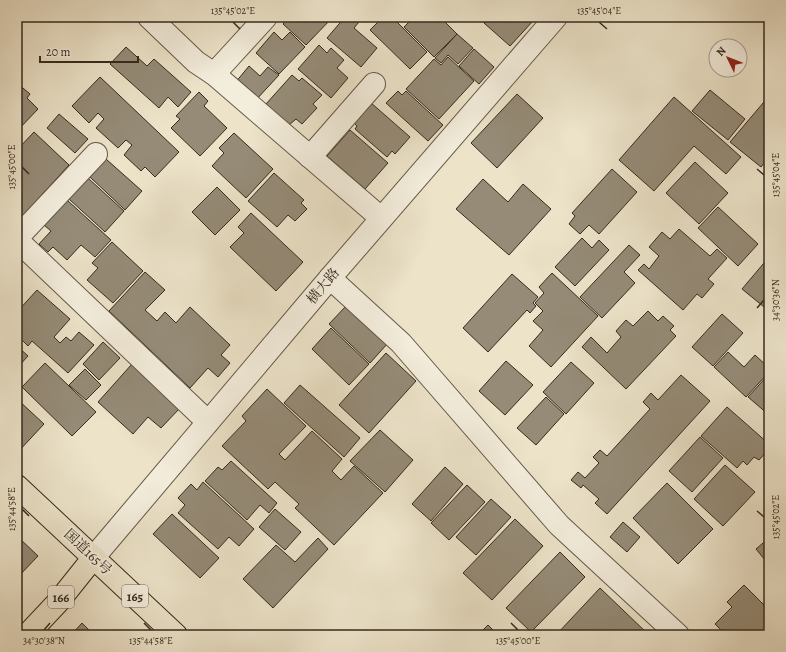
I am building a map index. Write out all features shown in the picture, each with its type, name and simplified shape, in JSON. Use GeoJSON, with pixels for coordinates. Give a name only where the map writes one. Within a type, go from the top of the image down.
{"type":"FeatureCollection","features":[{"type":"Feature","properties":{"kind":"highway","name":"国道165号"},"geometry":{"type":"LineString","coordinates":[[17,486],[176,635]]}},
{"type":"Feature","properties":{"kind":"highway","name":"166"},"geometry":{"type":"LineString","coordinates":[[27,635],[58,602],[94,558]]}},
{"type":"Feature","properties":{"kind":"street"},"geometry":{"type":"LineString","coordinates":[[149,17],[196,62],[214,74],[381,218]]}},
{"type":"Feature","properties":{"kind":"street"},"geometry":{"type":"LineString","coordinates":[[214,74],[266,17]]}},
{"type":"Feature","properties":{"kind":"street","name":"横大路"},"geometry":{"type":"LineString","coordinates":[[94,558],[381,218],[556,17]]}},
{"type":"Feature","properties":{"kind":"street"},"geometry":{"type":"LineString","coordinates":[[310,157],[374,84]]}},
{"type":"Feature","properties":{"kind":"street"},"geometry":{"type":"LineString","coordinates":[[96,154],[17,239],[208,422]]}},
{"type":"Feature","properties":{"kind":"street"},"geometry":{"type":"LineString","coordinates":[[330,278],[400,342],[559,525],[678,635]]}},
{"type":"Feature","properties":{"kind":"building"},"geometry":{"type":"Polygon","coordinates":[[[290,17],[332,18],[306,45],[283,24],[290,17]]]}},
{"type":"Feature","properties":{"kind":"building"},"geometry":{"type":"Polygon","coordinates":[[[345,17],[363,17],[354,28],[377,48],[361,67],[327,38],[345,17]]]}},
{"type":"Feature","properties":{"kind":"building"},"geometry":{"type":"Polygon","coordinates":[[[383,17],[392,17],[427,52],[410,69],[370,30],[383,17]]]}},
{"type":"Feature","properties":{"kind":"building"},"geometry":{"type":"Polygon","coordinates":[[[414,17],[440,17],[457,34],[434,57],[404,27],[414,17]]]}},
{"type":"Feature","properties":{"kind":"building"},"geometry":{"type":"Polygon","coordinates":[[[489,17],[528,17],[533,21],[510,46],[484,23],[489,17]]]}},
{"type":"Feature","properties":{"kind":"building"},"geometry":{"type":"Polygon","coordinates":[[[274,32],[282,40],[290,32],[305,47],[279,74],[256,53],[274,32]]]}},
{"type":"Feature","properties":{"kind":"building"},"geometry":{"type":"Polygon","coordinates":[[[457,34],[473,48],[458,64],[448,55],[441,63],[435,58],[457,34]]]}},
{"type":"Feature","properties":{"kind":"building"},"geometry":{"type":"Polygon","coordinates":[[[319,45],[327,53],[331,48],[344,60],[337,68],[348,78],[331,98],[298,69],[319,45]]]}},
{"type":"Feature","properties":{"kind":"building"},"geometry":{"type":"Polygon","coordinates":[[[126,47],[147,66],[154,59],[191,92],[178,107],[168,97],[159,108],[110,64],[126,47]]]}},
{"type":"Feature","properties":{"kind":"building"},"geometry":{"type":"Polygon","coordinates":[[[474,49],[494,67],[479,84],[459,66],[474,49]]]}},
{"type":"Feature","properties":{"kind":"building"},"geometry":{"type":"Polygon","coordinates":[[[448,57],[474,81],[439,119],[406,89],[434,59],[441,65],[448,57]]]}},
{"type":"Feature","properties":{"kind":"building"},"geometry":{"type":"Polygon","coordinates":[[[249,66],[260,76],[268,67],[279,75],[255,101],[235,83],[249,66]]]}},
{"type":"Feature","properties":{"kind":"building"},"geometry":{"type":"Polygon","coordinates":[[[292,75],[299,81],[302,78],[322,95],[313,104],[317,108],[302,124],[296,119],[289,125],[266,104],[292,75]]]}},
{"type":"Feature","properties":{"kind":"building"},"geometry":{"type":"Polygon","coordinates":[[[100,77],[179,152],[155,177],[145,167],[141,171],[124,155],[132,145],[126,140],[118,148],[96,128],[104,119],[98,113],[89,123],[72,106],[100,77]]]}},
{"type":"Feature","properties":{"kind":"building"},"geometry":{"type":"Polygon","coordinates":[[[17,83],[30,94],[27,98],[38,109],[17,131],[17,83]]]}},
{"type":"Feature","properties":{"kind":"building"},"geometry":{"type":"Polygon","coordinates":[[[710,90],[745,119],[728,140],[692,111],[710,90]]]}},
{"type":"Feature","properties":{"kind":"building"},"geometry":{"type":"Polygon","coordinates":[[[398,91],[402,95],[406,91],[443,125],[428,141],[386,103],[398,91]]]}},
{"type":"Feature","properties":{"kind":"building"},"geometry":{"type":"Polygon","coordinates":[[[199,92],[208,101],[204,106],[227,128],[200,156],[171,128],[180,119],[176,116],[199,92]]]}},
{"type":"Feature","properties":{"kind":"building"},"geometry":{"type":"Polygon","coordinates":[[[517,94],[543,118],[497,168],[471,143],[517,94]]]}},
{"type":"Feature","properties":{"kind":"building"},"geometry":{"type":"Polygon","coordinates":[[[769,96],[769,157],[761,167],[730,142],[769,96]]]}},
{"type":"Feature","properties":{"kind":"building"},"geometry":{"type":"Polygon","coordinates":[[[674,97],[741,157],[726,174],[694,146],[654,191],[619,160],[674,97]]]}},
{"type":"Feature","properties":{"kind":"building"},"geometry":{"type":"Polygon","coordinates":[[[370,102],[410,137],[395,154],[392,151],[387,157],[355,129],[357,126],[353,122],[370,102]]]}},
{"type":"Feature","properties":{"kind":"building"},"geometry":{"type":"Polygon","coordinates":[[[59,114],[88,139],[75,153],[47,128],[59,114]]]}},
{"type":"Feature","properties":{"kind":"building"},"geometry":{"type":"Polygon","coordinates":[[[350,130],[388,163],[365,189],[327,156],[350,130]]]}},
{"type":"Feature","properties":{"kind":"building"},"geometry":{"type":"Polygon","coordinates":[[[34,132],[69,165],[18,221],[17,150],[34,132]]]}},
{"type":"Feature","properties":{"kind":"building"},"geometry":{"type":"Polygon","coordinates":[[[234,133],[273,169],[246,198],[212,166],[224,153],[219,148],[234,133]]]}},
{"type":"Feature","properties":{"kind":"building"},"geometry":{"type":"Polygon","coordinates":[[[106,159],[142,191],[125,210],[90,177],[106,159]]]}},
{"type":"Feature","properties":{"kind":"building"},"geometry":{"type":"Polygon","coordinates":[[[695,162],[728,193],[699,224],[666,193],[695,162]]]}},
{"type":"Feature","properties":{"kind":"building"},"geometry":{"type":"Polygon","coordinates":[[[612,169],[637,192],[599,234],[589,225],[580,234],[569,224],[575,216],[572,213],[612,169]]]}},
{"type":"Feature","properties":{"kind":"building"},"geometry":{"type":"Polygon","coordinates":[[[274,173],[304,200],[301,203],[307,209],[295,221],[288,215],[277,227],[248,201],[274,173]]]}},
{"type":"Feature","properties":{"kind":"building"},"geometry":{"type":"Polygon","coordinates":[[[88,178],[124,211],[105,232],[69,199],[88,178]]]}},
{"type":"Feature","properties":{"kind":"building"},"geometry":{"type":"Polygon","coordinates":[[[483,179],[508,202],[523,184],[551,209],[509,255],[456,209],[483,179]]]}},
{"type":"Feature","properties":{"kind":"building"},"geometry":{"type":"Polygon","coordinates":[[[217,187],[240,210],[215,235],[192,212],[217,187]]]}},
{"type":"Feature","properties":{"kind":"building"},"geometry":{"type":"Polygon","coordinates":[[[67,200],[111,240],[95,257],[81,245],[67,260],[53,247],[48,252],[39,244],[51,231],[44,225],[67,200]]]}},
{"type":"Feature","properties":{"kind":"building"},"geometry":{"type":"Polygon","coordinates":[[[718,207],[758,244],[738,266],[698,228],[718,207]]]}},
{"type":"Feature","properties":{"kind":"building"},"geometry":{"type":"Polygon","coordinates":[[[251,213],[303,262],[276,291],[230,247],[244,233],[238,227],[251,213]]]}},
{"type":"Feature","properties":{"kind":"building"},"geometry":{"type":"Polygon","coordinates":[[[679,229],[710,256],[717,249],[727,258],[708,279],[714,284],[702,298],[697,294],[683,310],[638,270],[644,264],[649,269],[659,256],[649,247],[662,232],[670,239],[679,229]]]}},
{"type":"Feature","properties":{"kind":"building"},"geometry":{"type":"Polygon","coordinates":[[[582,238],[592,248],[599,240],[609,250],[575,286],[555,267],[582,238]]]}},
{"type":"Feature","properties":{"kind":"building"},"geometry":{"type":"Polygon","coordinates":[[[112,242],[143,271],[113,303],[87,280],[98,268],[92,263],[112,242]]]}},
{"type":"Feature","properties":{"kind":"building"},"geometry":{"type":"Polygon","coordinates":[[[629,245],[640,255],[624,272],[635,283],[602,318],[580,297],[629,245]]]}},
{"type":"Feature","properties":{"kind":"building"},"geometry":{"type":"Polygon","coordinates":[[[769,257],[769,311],[742,289],[769,257]]]}},
{"type":"Feature","properties":{"kind":"building"},"geometry":{"type":"Polygon","coordinates":[[[145,272],[165,290],[145,310],[157,321],[165,312],[176,323],[190,307],[230,345],[221,355],[230,363],[218,377],[208,368],[190,388],[109,311],[145,272]]]}},
{"type":"Feature","properties":{"kind":"building"},"geometry":{"type":"Polygon","coordinates":[[[552,273],[598,316],[551,367],[529,346],[543,330],[533,321],[543,311],[535,303],[544,293],[539,287],[552,273]]]}},
{"type":"Feature","properties":{"kind":"building"},"geometry":{"type":"Polygon","coordinates":[[[512,274],[538,297],[533,303],[536,306],[530,313],[527,310],[488,352],[463,328],[512,274]]]}},
{"type":"Feature","properties":{"kind":"building"},"geometry":{"type":"Polygon","coordinates":[[[37,290],[70,319],[54,337],[60,343],[66,337],[71,341],[79,332],[94,345],[68,373],[32,341],[28,346],[17,335],[17,312],[37,290]]]}},
{"type":"Feature","properties":{"kind":"building"},"geometry":{"type":"Polygon","coordinates":[[[347,305],[388,343],[370,363],[329,324],[347,305]]]}},
{"type":"Feature","properties":{"kind":"building"},"geometry":{"type":"Polygon","coordinates":[[[648,311],[658,321],[663,316],[674,326],[670,330],[676,336],[626,389],[582,347],[591,337],[607,353],[621,337],[616,331],[626,320],[633,326],[648,311]]]}},
{"type":"Feature","properties":{"kind":"building"},"geometry":{"type":"Polygon","coordinates":[[[722,314],[743,333],[713,366],[692,347],[722,314]]]}},
{"type":"Feature","properties":{"kind":"building"},"geometry":{"type":"Polygon","coordinates":[[[331,328],[369,364],[349,385],[312,349],[331,328]]]}},
{"type":"Feature","properties":{"kind":"building"},"geometry":{"type":"Polygon","coordinates":[[[103,342],[120,358],[99,380],[83,364],[103,342]]]}},
{"type":"Feature","properties":{"kind":"building"},"geometry":{"type":"Polygon","coordinates":[[[17,346],[28,356],[17,368],[17,346]]]}},
{"type":"Feature","properties":{"kind":"building"},"geometry":{"type":"Polygon","coordinates":[[[728,352],[744,367],[755,355],[769,368],[769,372],[746,397],[714,367],[728,352]]]}},
{"type":"Feature","properties":{"kind":"building"},"geometry":{"type":"Polygon","coordinates":[[[386,353],[416,381],[369,433],[339,405],[386,353]]]}},
{"type":"Feature","properties":{"kind":"building"},"geometry":{"type":"Polygon","coordinates":[[[506,361],[533,385],[505,415],[479,391],[506,361]]]}},
{"type":"Feature","properties":{"kind":"building"},"geometry":{"type":"Polygon","coordinates":[[[571,362],[594,383],[566,414],[543,392],[571,362]]]}},
{"type":"Feature","properties":{"kind":"building"},"geometry":{"type":"Polygon","coordinates":[[[45,363],[96,412],[72,436],[22,387],[45,363]]]}},
{"type":"Feature","properties":{"kind":"building"},"geometry":{"type":"Polygon","coordinates":[[[132,364],[180,408],[161,428],[148,417],[133,434],[98,402],[132,364]]]}},
{"type":"Feature","properties":{"kind":"building"},"geometry":{"type":"Polygon","coordinates":[[[85,369],[101,385],[86,400],[69,385],[85,369]]]}},
{"type":"Feature","properties":{"kind":"building"},"geometry":{"type":"Polygon","coordinates":[[[769,374],[769,415],[748,397],[769,374]]]}},
{"type":"Feature","properties":{"kind":"building"},"geometry":{"type":"Polygon","coordinates":[[[681,375],[710,401],[607,514],[595,503],[599,499],[583,485],[581,488],[571,480],[578,472],[585,478],[599,463],[593,457],[600,450],[607,456],[650,409],[643,402],[651,393],[658,400],[681,375]]]}},
{"type":"Feature","properties":{"kind":"building"},"geometry":{"type":"Polygon","coordinates":[[[300,385],[360,438],[344,457],[284,403],[300,385]]]}},
{"type":"Feature","properties":{"kind":"building"},"geometry":{"type":"Polygon","coordinates":[[[267,389],[306,426],[279,454],[285,460],[312,431],[342,459],[332,471],[341,480],[354,466],[383,493],[334,545],[295,508],[299,504],[275,482],[268,489],[222,446],[246,421],[242,416],[267,389]]]}},
{"type":"Feature","properties":{"kind":"building"},"geometry":{"type":"Polygon","coordinates":[[[546,397],[564,414],[536,445],[517,428],[546,397]]]}},
{"type":"Feature","properties":{"kind":"building"},"geometry":{"type":"Polygon","coordinates":[[[17,399],[44,424],[17,453],[17,399]]]}},
{"type":"Feature","properties":{"kind":"building"},"geometry":{"type":"Polygon","coordinates":[[[727,407],[769,444],[769,449],[759,460],[754,457],[747,465],[743,461],[737,468],[701,436],[727,407]]]}},
{"type":"Feature","properties":{"kind":"building"},"geometry":{"type":"Polygon","coordinates":[[[380,430],[413,460],[385,492],[350,461],[380,430]]]}},
{"type":"Feature","properties":{"kind":"building"},"geometry":{"type":"Polygon","coordinates":[[[700,437],[723,458],[692,492],[669,471],[700,437]]]}},
{"type":"Feature","properties":{"kind":"building"},"geometry":{"type":"Polygon","coordinates":[[[231,461],[277,503],[269,513],[260,505],[247,520],[205,481],[218,467],[222,470],[231,461]]]}},
{"type":"Feature","properties":{"kind":"building"},"geometry":{"type":"Polygon","coordinates":[[[725,465],[755,492],[723,526],[694,499],[725,465]]]}},
{"type":"Feature","properties":{"kind":"building"},"geometry":{"type":"Polygon","coordinates":[[[445,467],[463,484],[431,521],[412,504],[445,467]]]}},
{"type":"Feature","properties":{"kind":"building"},"geometry":{"type":"Polygon","coordinates":[[[203,482],[254,529],[239,546],[229,537],[218,549],[178,513],[185,505],[178,498],[191,484],[197,490],[203,482]]]}},
{"type":"Feature","properties":{"kind":"building"},"geometry":{"type":"Polygon","coordinates":[[[667,483],[713,529],[678,564],[633,518],[667,483]]]}},
{"type":"Feature","properties":{"kind":"building"},"geometry":{"type":"Polygon","coordinates":[[[467,485],[485,502],[449,540],[431,523],[467,485]]]}},
{"type":"Feature","properties":{"kind":"building"},"geometry":{"type":"Polygon","coordinates":[[[491,499],[511,517],[476,555],[456,537],[491,499]]]}},
{"type":"Feature","properties":{"kind":"building"},"geometry":{"type":"Polygon","coordinates":[[[275,509],[301,532],[285,550],[259,527],[275,509]]]}},
{"type":"Feature","properties":{"kind":"building"},"geometry":{"type":"Polygon","coordinates":[[[172,514],[219,558],[200,578],[153,534],[172,514]]]}},
{"type":"Feature","properties":{"kind":"building"},"geometry":{"type":"Polygon","coordinates":[[[515,519],[543,546],[492,600],[463,573],[515,519]]]}},
{"type":"Feature","properties":{"kind":"building"},"geometry":{"type":"Polygon","coordinates":[[[623,522],[640,537],[627,552],[610,537],[623,522]]]}},
{"type":"Feature","properties":{"kind":"building"},"geometry":{"type":"Polygon","coordinates":[[[17,536],[38,556],[17,578],[17,536]]]}},
{"type":"Feature","properties":{"kind":"building"},"geometry":{"type":"Polygon","coordinates":[[[318,538],[328,549],[273,608],[243,579],[276,545],[295,562],[318,538]]]}},
{"type":"Feature","properties":{"kind":"building"},"geometry":{"type":"Polygon","coordinates":[[[769,538],[769,565],[756,549],[769,538]]]}},
{"type":"Feature","properties":{"kind":"building"},"geometry":{"type":"Polygon","coordinates":[[[560,552],[585,577],[531,632],[506,608],[560,552]]]}},
{"type":"Feature","properties":{"kind":"building"},"geometry":{"type":"Polygon","coordinates":[[[744,585],[769,610],[769,635],[726,635],[715,624],[732,607],[727,602],[744,585]]]}},
{"type":"Feature","properties":{"kind":"building"},"geometry":{"type":"Polygon","coordinates":[[[600,588],[649,635],[556,635],[600,588]]]}},
{"type":"Feature","properties":{"kind":"building"},"geometry":{"type":"Polygon","coordinates":[[[82,623],[94,635],[71,635],[82,623]]]}},
{"type":"Feature","properties":{"kind":"building"},"geometry":{"type":"Polygon","coordinates":[[[488,625],[498,635],[478,635],[488,625]]]}}]}
